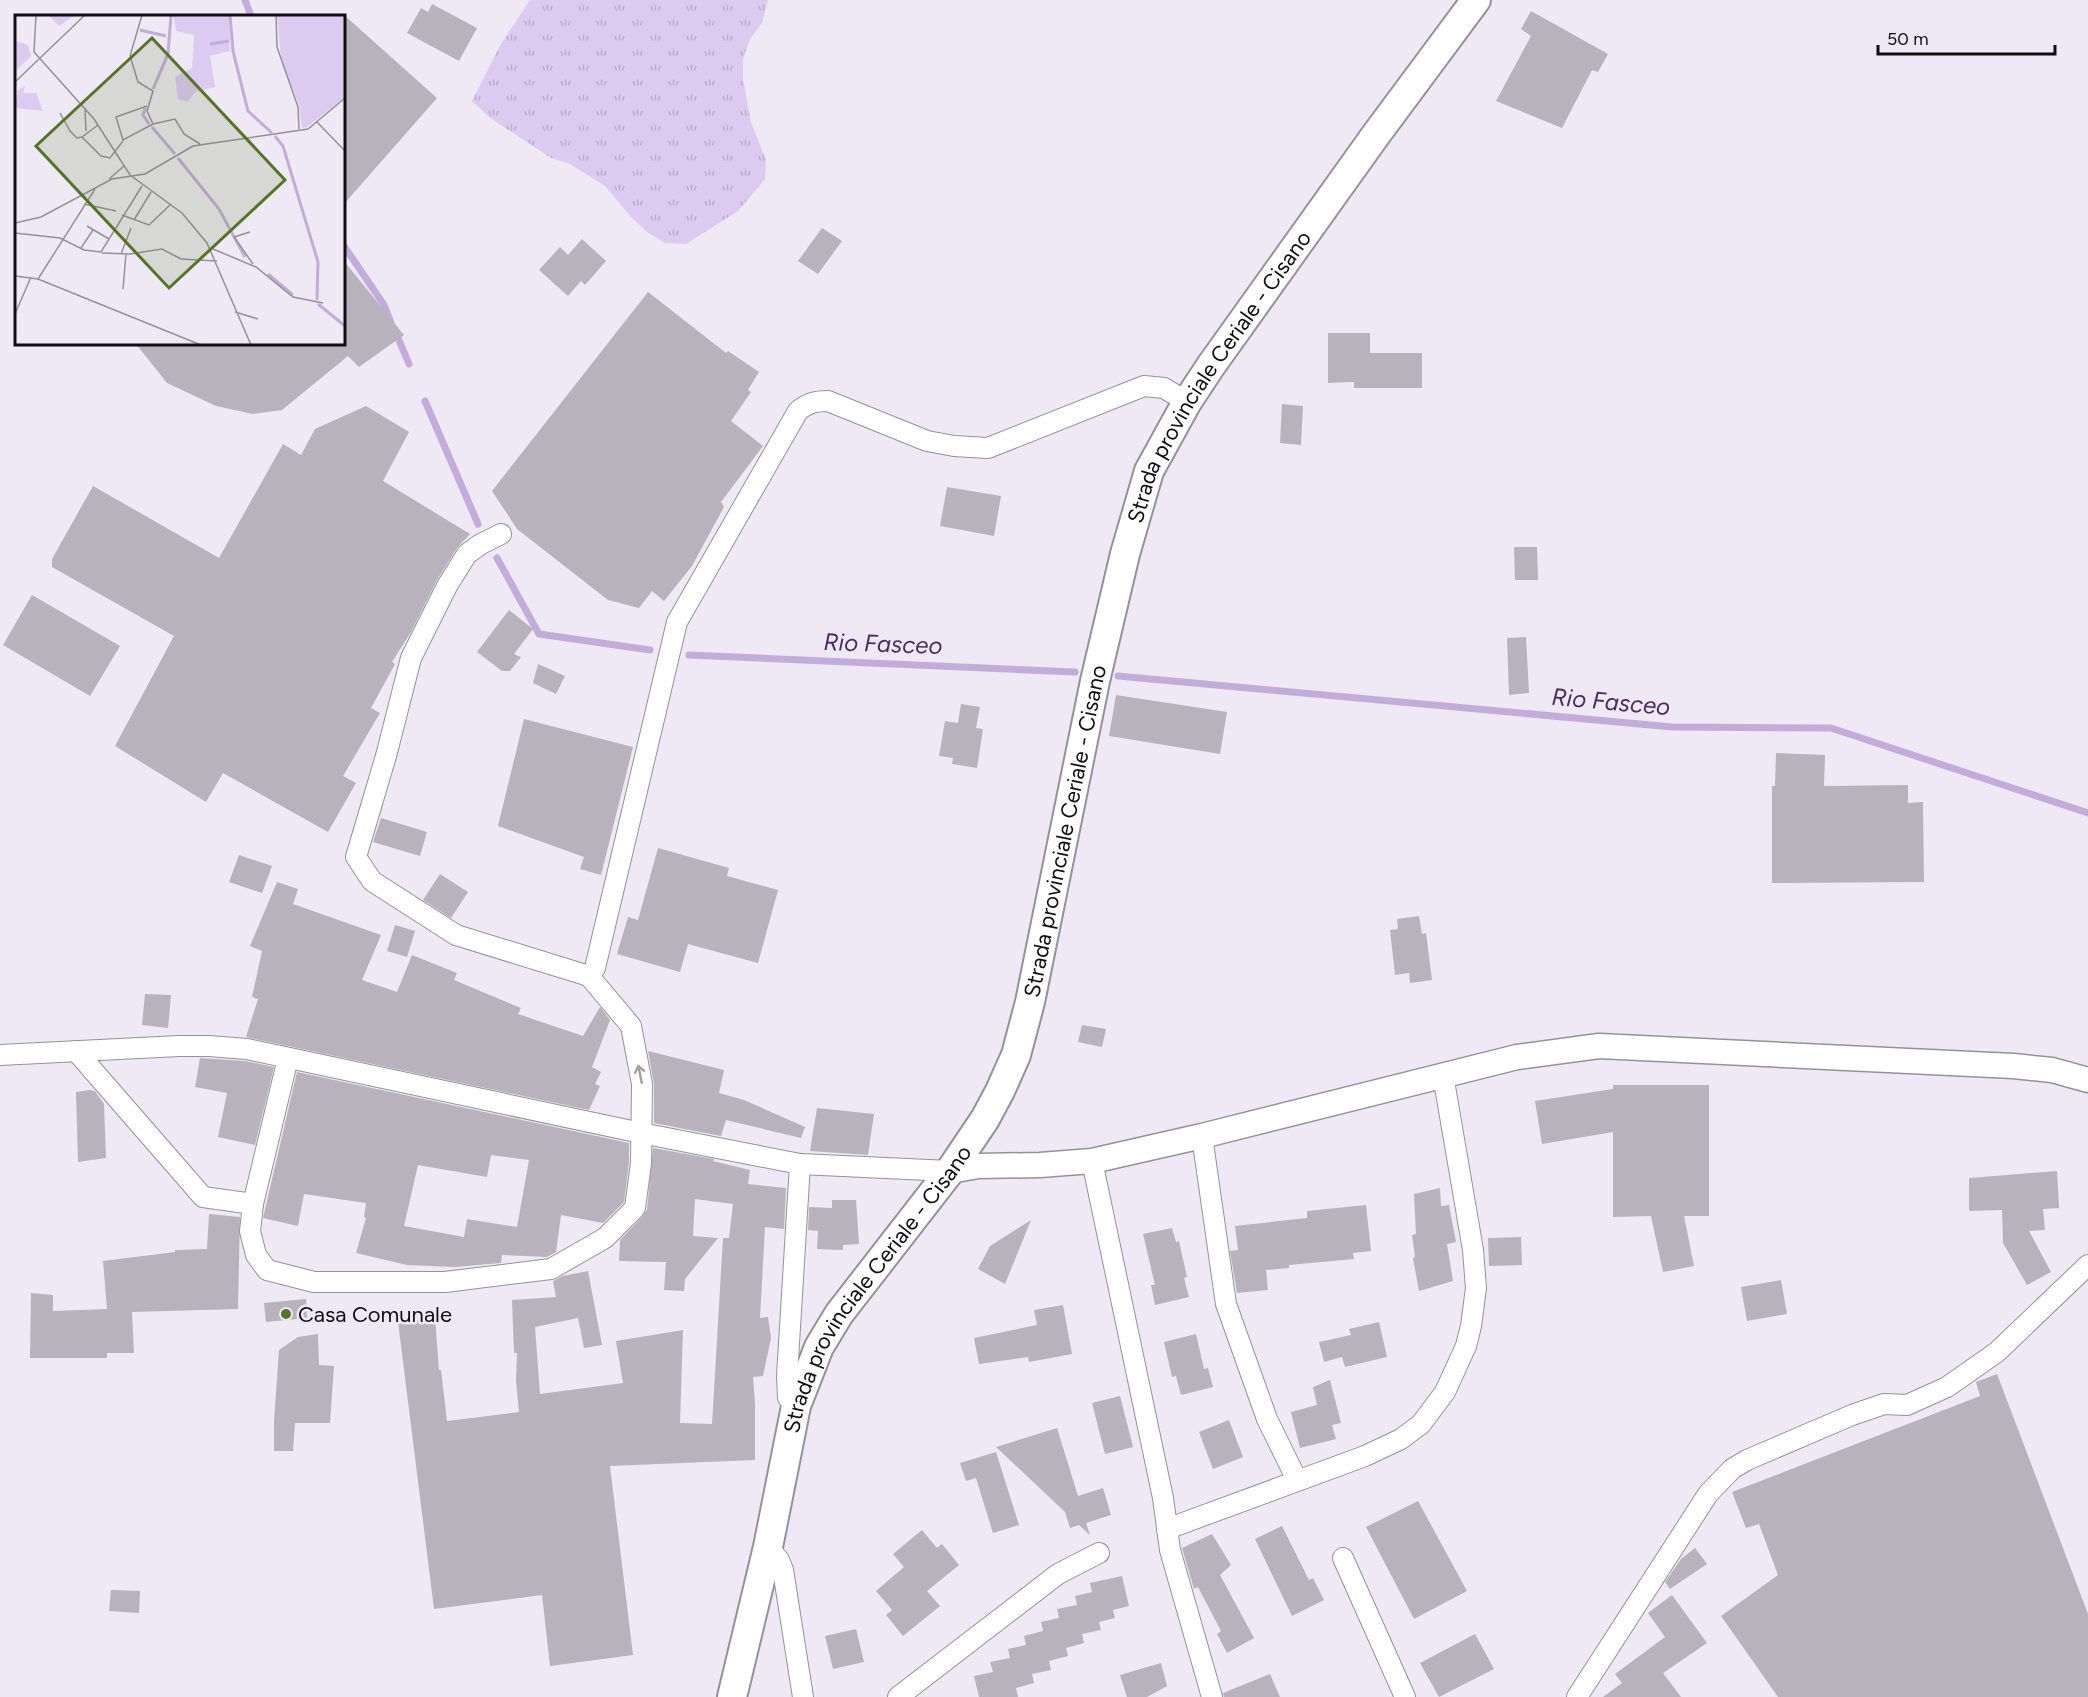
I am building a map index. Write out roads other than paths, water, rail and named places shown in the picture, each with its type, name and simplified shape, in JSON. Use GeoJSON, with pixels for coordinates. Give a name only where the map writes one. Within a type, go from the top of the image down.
{"type":"FeatureCollection","features":[{"type":"Feature","properties":{"kind":"main road","name":"Strada provinciale Ceriale - Cisano"},"geometry":{"type":"LineString","coordinates":[[732,1697],[768,1547],[796,1406],[819,1347],[839,1314],[950,1171],[990,1110],[1016,1055],[1030,1002],[1095,681],[1125,554],[1149,471],[1187,402],[1375,136],[1476,0]]}},
{"type":"Feature","properties":{"kind":"street"},"geometry":{"type":"LineString","coordinates":[[589,976],[595,968],[676,622],[798,411],[807,404],[828,401],[927,441],[954,446],[988,448],[1144,386],[1164,388],[1187,402]]}},
{"type":"Feature","properties":{"kind":"street"},"geometry":{"type":"LineString","coordinates":[[288,1058],[254,1204],[250,1231],[256,1255],[267,1270],[314,1282],[445,1282],[551,1269],[605,1238],[635,1208],[640,1164],[642,1084],[631,1026],[589,976],[456,935],[426,918],[372,881],[356,857],[386,756],[411,658],[447,586],[467,554],[501,534]]}},
{"type":"Feature","properties":{"kind":"street"},"geometry":{"type":"LineString","coordinates":[[0,1055],[209,1046],[247,1049],[641,1133],[800,1164],[917,1171],[950,1171],[978,1166],[1092,1161],[1202,1136],[1517,1057],[1599,1046],[2013,1065],[2052,1070],[2087,1079]]}},
{"type":"Feature","properties":{"kind":"street"},"geometry":{"type":"LineString","coordinates":[[76,1051],[203,1197],[254,1204]]}},
{"type":"Feature","properties":{"kind":"street"},"geometry":{"type":"LineString","coordinates":[[1167,1529],[1365,1456],[1401,1439],[1421,1424],[1444,1392],[1466,1346],[1476,1288],[1473,1250],[1443,1075]]}},
{"type":"Feature","properties":{"kind":"street"},"geometry":{"type":"LineString","coordinates":[[1202,1136],[1227,1304],[1267,1419],[1297,1480]]}},
{"type":"Feature","properties":{"kind":"street"},"geometry":{"type":"LineString","coordinates":[[1092,1161],[1163,1498],[1170,1550],[1212,1697]]}},
{"type":"Feature","properties":{"kind":"street"},"geometry":{"type":"LineString","coordinates":[[796,1406],[789,1398],[787,1376],[800,1164]]}},
{"type":"Feature","properties":{"kind":"street"},"geometry":{"type":"LineString","coordinates":[[1577,1697],[1708,1494],[1732,1469],[1852,1415],[1884,1404],[1907,1405],[1947,1387],[1997,1352],[2088,1265]]}},
{"type":"Feature","properties":{"kind":"street"},"geometry":{"type":"LineString","coordinates":[[768,1547],[783,1570],[803,1697]]}},
{"type":"Feature","properties":{"kind":"street"},"geometry":{"type":"LineString","coordinates":[[898,1697],[1058,1574],[1099,1553]]}},
{"type":"Feature","properties":{"kind":"street"},"geometry":{"type":"LineString","coordinates":[[1342,1558],[1405,1697]]}},
{"type":"Feature","properties":{"kind":"waterway","name":"Rio Fasceo"},"geometry":{"type":"LineString","coordinates":[[245,0],[251,15]]}},
{"type":"Feature","properties":{"kind":"waterway","name":"Rio Fasceo"},"geometry":{"type":"LineString","coordinates":[[345,247],[384,305],[391,323]]}},
{"type":"Feature","properties":{"kind":"waterway","name":"Rio Fasceo"},"geometry":{"type":"LineString","coordinates":[[396,333],[409,364]]}},
{"type":"Feature","properties":{"kind":"waterway","name":"Rio Fasceo"},"geometry":{"type":"LineString","coordinates":[[425,401],[478,524]]}},
{"type":"Feature","properties":{"kind":"waterway","name":"Rio Fasceo"},"geometry":{"type":"LineString","coordinates":[[497,558],[539,634],[650,650]]}},
{"type":"Feature","properties":{"kind":"waterway","name":"Rio Fasceo"},"geometry":{"type":"LineString","coordinates":[[689,655],[1075,672]]}},
{"type":"Feature","properties":{"kind":"waterway","name":"Rio Fasceo"},"geometry":{"type":"LineString","coordinates":[[1118,676],[1672,727],[1831,728],[2088,813]]}},
{"type":"Feature","properties":{"kind":"place","name":"Casa Comunale"},"geometry":{"type":"Point","coordinates":[286,1314]}}]}
